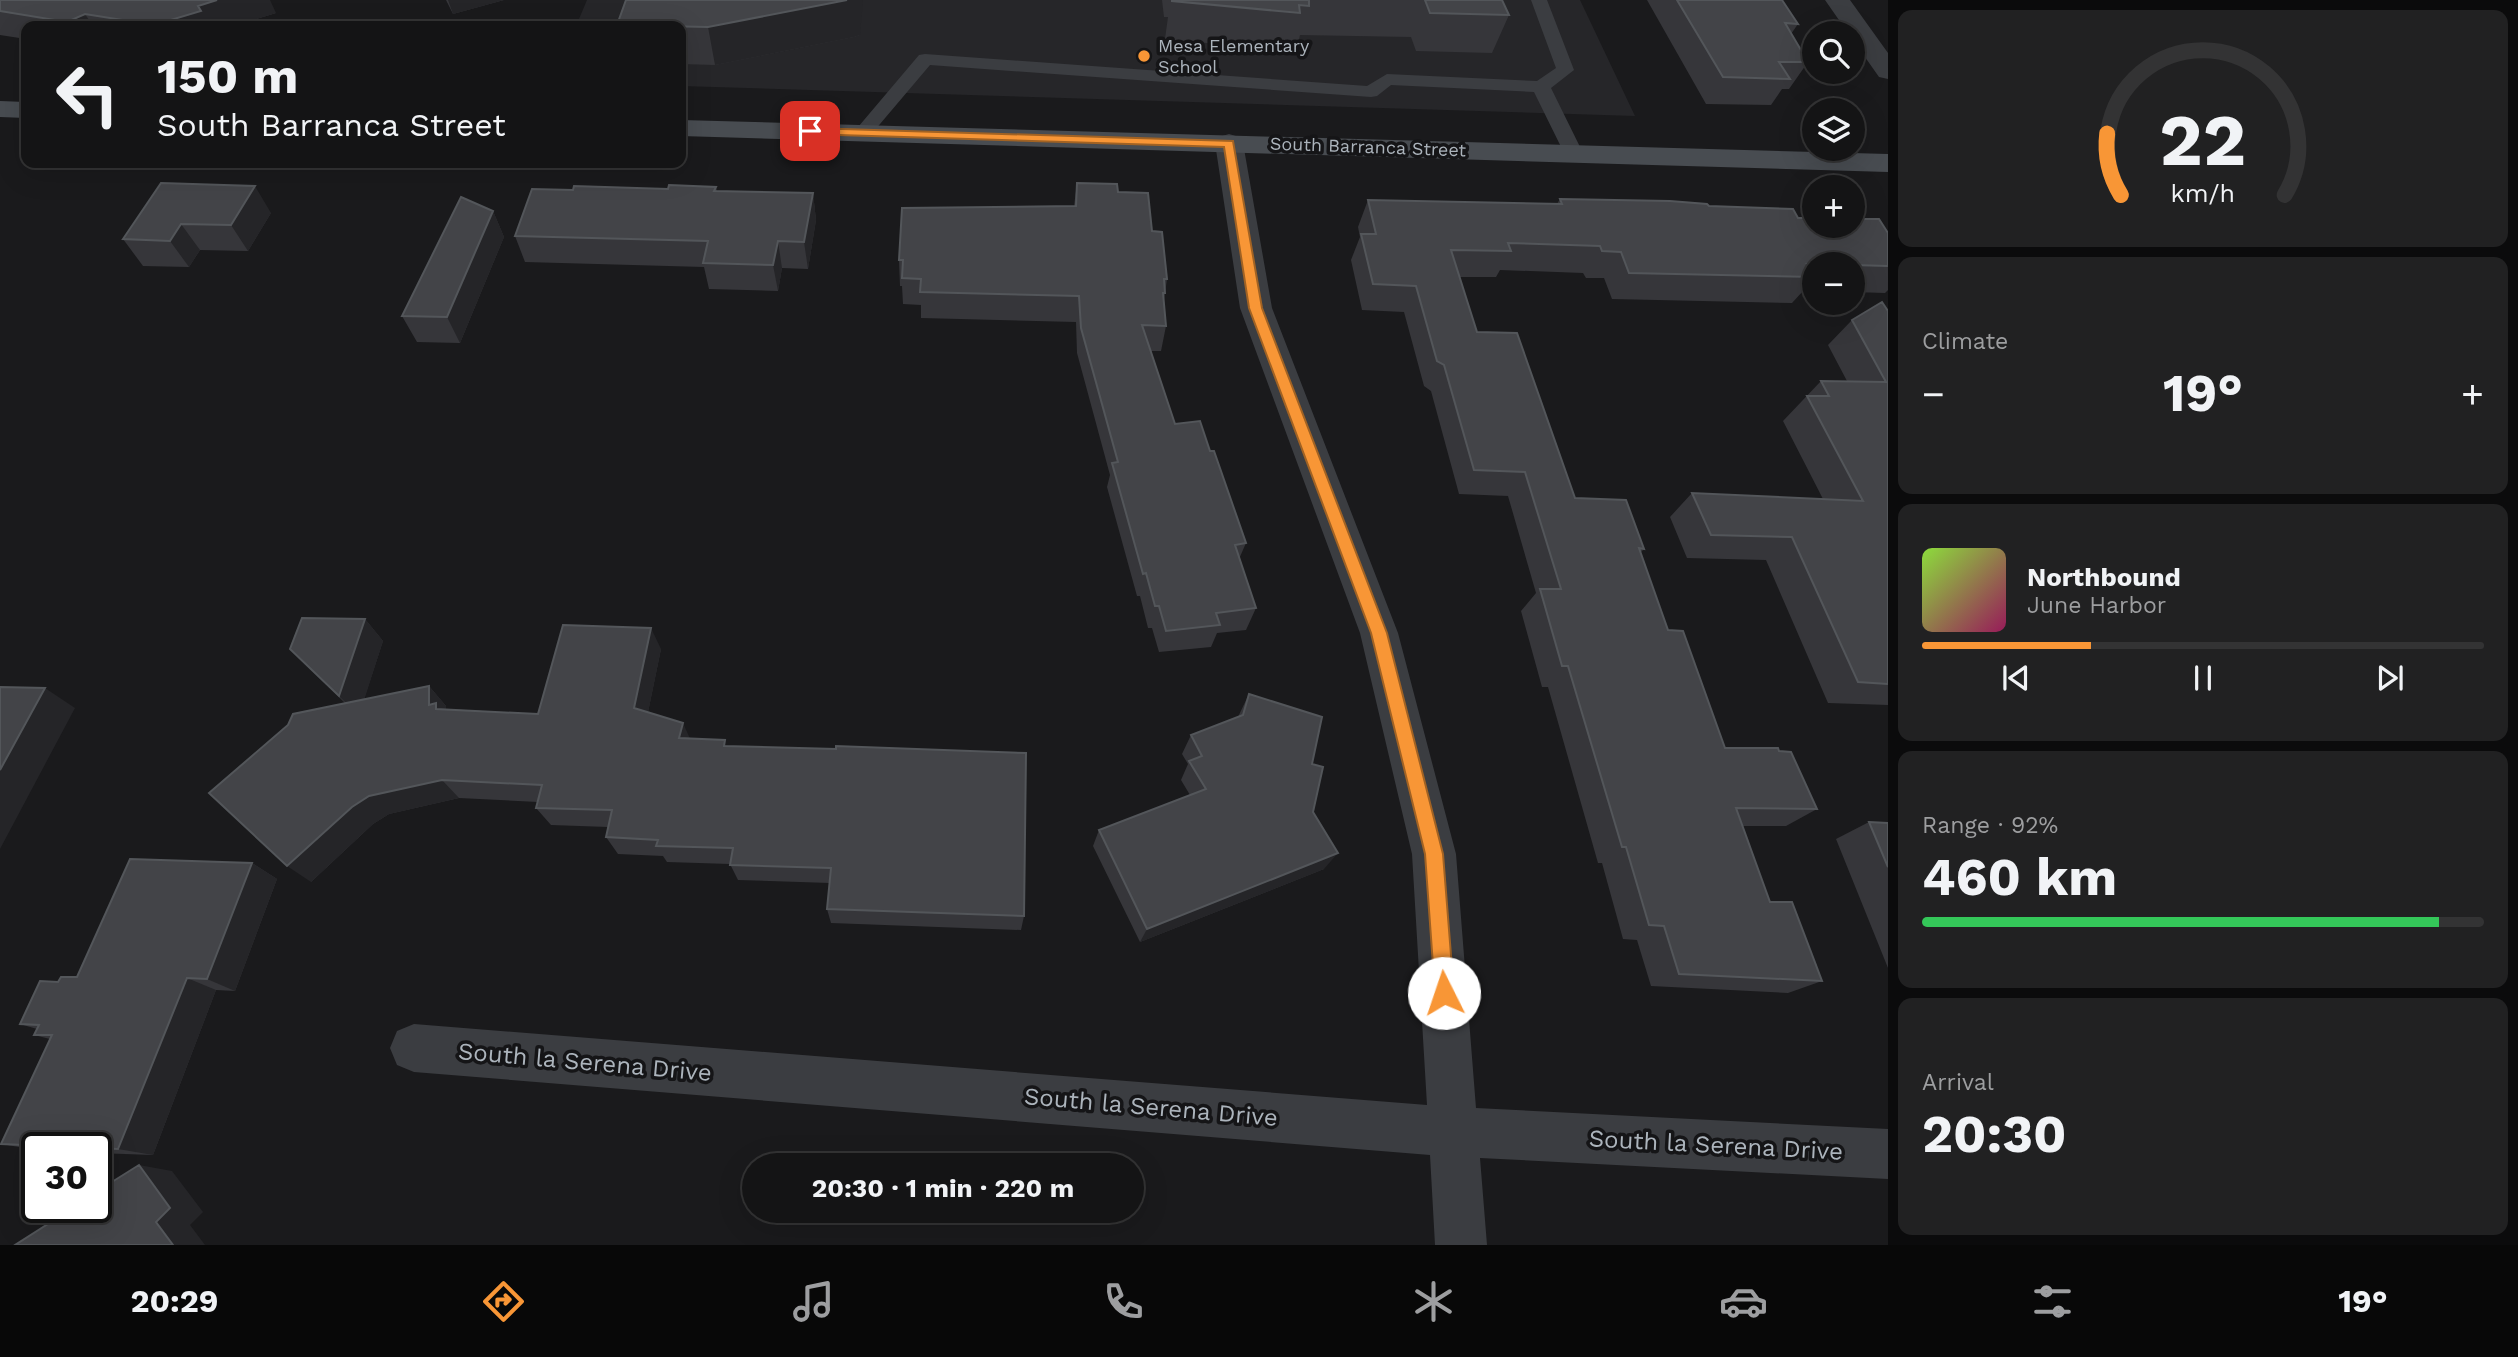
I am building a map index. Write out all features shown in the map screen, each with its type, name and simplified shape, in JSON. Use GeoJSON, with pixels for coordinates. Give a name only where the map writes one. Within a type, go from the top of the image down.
{"type":"FeatureCollection","features":[{"type":"Feature","properties":{"kind":"main road"},"geometry":{"type":"LineString","coordinates":[[0,109],[21,110]]}},
{"type":"Feature","properties":{"kind":"main road","name":"South Barranca Street"},"geometry":{"type":"LineString","coordinates":[[686,128],[1888,163]]}},
{"type":"Feature","properties":{"kind":"street"},"geometry":{"type":"LineString","coordinates":[[1837,0],[1888,71]]}},
{"type":"Feature","properties":{"kind":"street"},"geometry":{"type":"LineString","coordinates":[[1229,143],[1256,308],[1379,633],[1434,854],[1461,1245]]}},
{"type":"Feature","properties":{"kind":"street","name":"South la Serena Drive"},"geometry":{"type":"LineString","coordinates":[[414,1048],[1455,1132],[1888,1154]]}},
{"type":"Feature","properties":{"kind":"lane"},"geometry":{"type":"LineString","coordinates":[[862,133],[925,59],[1371,92],[1387,79],[1541,87],[1565,70],[1539,0]]}},
{"type":"Feature","properties":{"kind":"lane"},"geometry":{"type":"LineString","coordinates":[[1541,87],[1573,153]]}},
{"type":"Feature","properties":{"kind":"shaded area","name":"Mesa Elementary School"},"geometry":{"type":"Polygon","coordinates":[[[587,0],[1580,0],[1635,116],[686,86],[686,21],[578,21],[587,0]]]}},
{"type":"Feature","properties":{"kind":"building"},"geometry":{"type":"Polygon","coordinates":[[[0,0],[217,0],[198,6],[201,11],[167,21],[129,21],[85,14],[69,21],[61,21],[0,11],[0,0]]]}},
{"type":"Feature","properties":{"kind":"building"},"geometry":{"type":"Polygon","coordinates":[[[626,0],[847,0],[708,27],[686,27],[686,21],[618,21],[626,0]]]}},
{"type":"Feature","properties":{"kind":"building"},"geometry":{"type":"Polygon","coordinates":[[[1172,0],[1309,0],[1309,6],[1299,5],[1300,13],[1172,0]]]}},
{"type":"Feature","properties":{"kind":"building"},"geometry":{"type":"Polygon","coordinates":[[[1425,0],[1502,0],[1509,15],[1430,13],[1425,0]]]}},
{"type":"Feature","properties":{"kind":"building"},"geometry":{"type":"Polygon","coordinates":[[[1677,0],[1782,0],[1798,24],[1785,23],[1802,52],[1802,62],[1779,62],[1790,79],[1723,77],[1677,0]]]}},
{"type":"Feature","properties":{"kind":"building"},"geometry":{"type":"Polygon","coordinates":[[[161,183],[255,186],[231,225],[181,224],[170,241],[123,239],[161,183]]]}},
{"type":"Feature","properties":{"kind":"building"},"geometry":{"type":"Polygon","coordinates":[[[1077,183],[1117,184],[1118,192],[1148,193],[1152,231],[1162,232],[1167,279],[1164,279],[1163,293],[1166,326],[1142,325],[1175,424],[1200,421],[1210,451],[1214,451],[1246,543],[1235,545],[1256,608],[1216,613],[1220,625],[1166,631],[1159,606],[1155,606],[1146,573],[1143,574],[1112,463],[1118,462],[1081,328],[1079,296],[920,292],[921,279],[902,278],[903,260],[899,260],[902,208],[1076,206],[1077,183]]]}},
{"type":"Feature","properties":{"kind":"building"},"geometry":{"type":"Polygon","coordinates":[[[669,185],[716,187],[714,191],[813,193],[804,242],[778,241],[773,265],[703,263],[708,241],[515,236],[532,189],[573,190],[574,186],[668,189],[669,185]]]}},
{"type":"Feature","properties":{"kind":"building"},"geometry":{"type":"Polygon","coordinates":[[[461,197],[493,211],[447,317],[402,316],[461,197]]]}},
{"type":"Feature","properties":{"kind":"building"},"geometry":{"type":"Polygon","coordinates":[[[1560,199],[1670,201],[1709,206],[1793,209],[1798,218],[1802,218],[1802,238],[1865,238],[1865,219],[1879,219],[1888,233],[1888,266],[1865,265],[1865,252],[1802,252],[1802,277],[1629,273],[1621,252],[1602,251],[1600,246],[1508,243],[1511,251],[1451,250],[1477,332],[1517,333],[1575,498],[1626,500],[1644,549],[1639,548],[1668,630],[1683,631],[1725,748],[1778,748],[1779,751],[1791,752],[1817,809],[1736,808],[1770,902],[1792,902],[1822,981],[1679,974],[1664,926],[1649,925],[1626,847],[1622,847],[1568,666],[1562,666],[1540,589],[1561,589],[1525,472],[1474,470],[1444,365],[1437,361],[1416,286],[1373,284],[1361,234],[1376,234],[1368,200],[1562,204],[1560,199]]]}},
{"type":"Feature","properties":{"kind":"building"},"geometry":{"type":"Polygon","coordinates":[[[1882,302],[1888,311],[1888,684],[1858,682],[1792,537],[1711,535],[1692,493],[1863,501],[1807,396],[1829,396],[1821,381],[1886,382],[1852,320],[1865,315],[1865,312],[1882,302]]]}},
{"type":"Feature","properties":{"kind":"building"},"geometry":{"type":"Polygon","coordinates":[[[302,618],[365,619],[339,696],[290,649],[302,618]]]}},
{"type":"Feature","properties":{"kind":"building"},"geometry":{"type":"Polygon","coordinates":[[[563,625],[651,628],[634,708],[683,723],[679,738],[725,740],[724,746],[836,749],[836,746],[1026,753],[1024,916],[827,909],[831,868],[730,865],[733,848],[656,846],[658,840],[606,837],[612,810],[536,808],[542,785],[442,780],[369,796],[352,807],[287,866],[209,793],[288,725],[293,714],[429,686],[429,705],[436,703],[436,709],[538,714],[563,625]]]}},
{"type":"Feature","properties":{"kind":"building"},"geometry":{"type":"Polygon","coordinates":[[[0,687],[45,688],[0,770],[0,687]]]}},
{"type":"Feature","properties":{"kind":"building"},"geometry":{"type":"Polygon","coordinates":[[[1249,694],[1322,717],[1312,764],[1323,767],[1313,812],[1338,853],[1147,929],[1099,830],[1206,789],[1189,761],[1202,756],[1191,735],[1243,715],[1249,694]]]}},
{"type":"Feature","properties":{"kind":"building"},"geometry":{"type":"Polygon","coordinates":[[[1869,822],[1888,823],[1888,867],[1869,822]]]}},
{"type":"Feature","properties":{"kind":"building"},"geometry":{"type":"Polygon","coordinates":[[[130,859],[252,863],[207,979],[187,978],[118,1149],[112,1149],[112,1132],[21,1132],[21,1145],[1,1144],[52,1035],[34,1035],[39,1025],[20,1024],[40,981],[58,982],[61,977],[77,977],[130,859]]]}},
{"type":"Feature","properties":{"kind":"building"},"geometry":{"type":"Polygon","coordinates":[[[139,1165],[170,1208],[156,1222],[173,1245],[15,1245],[49,1223],[112,1223],[112,1182],[139,1165]]]}},
{"type":"Feature","properties":{"kind":"place","name":"Mesa Elementary School"},"geometry":{"type":"Point","coordinates":[1144,56]}},
{"type":"Feature","properties":{"kind":"route"},"geometry":{"type":"LineString","coordinates":[[810,131],[1229,143],[1256,308],[1379,633],[1434,854],[1444,993]]}}]}
